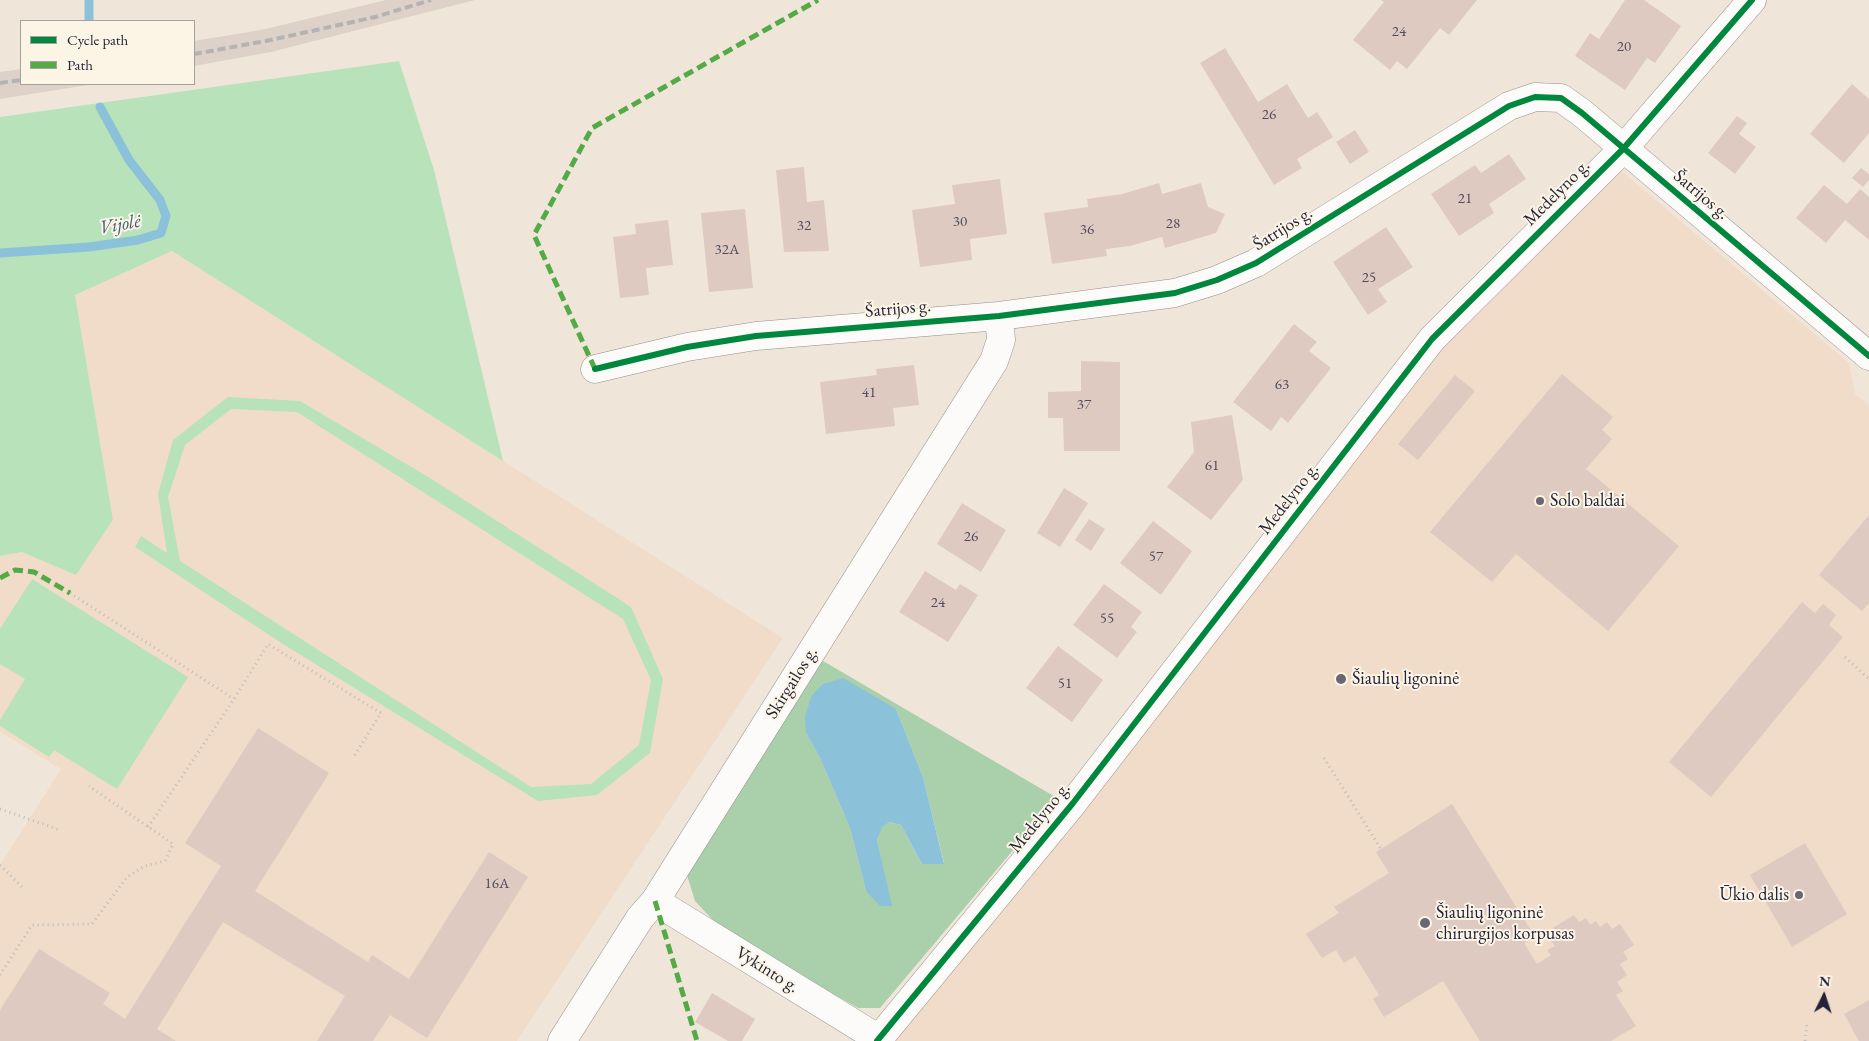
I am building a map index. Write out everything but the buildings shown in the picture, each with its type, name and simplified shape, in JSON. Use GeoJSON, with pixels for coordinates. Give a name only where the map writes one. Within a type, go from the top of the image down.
{"type":"FeatureCollection","features":[{"type":"Feature","properties":{"kind":"street","name":"Medelyno g."},"geometry":{"type":"LineString","coordinates":[[878,1040],[1073,803],[1432,340],[1623,149],[1752,0]]}},
{"type":"Feature","properties":{"kind":"street","name":"Šatrijos g."},"geometry":{"type":"LineString","coordinates":[[595,369],[687,347],[756,336],[999,316],[1175,293],[1217,280],[1256,263],[1509,106],[1535,97],[1561,98],[1582,113],[1869,356]]}},
{"type":"Feature","properties":{"kind":"street","name":"Skirgailos g."},"geometry":{"type":"LineString","coordinates":[[562,1041],[640,918],[655,901],[994,362],[1001,340],[999,316]]}},
{"type":"Feature","properties":{"kind":"street","name":"Vykinto g."},"geometry":{"type":"LineString","coordinates":[[655,901],[878,1040]]}},
{"type":"Feature","properties":{"kind":"path"},"geometry":{"type":"LineString","coordinates":[[70,593],[234,699]]}},
{"type":"Feature","properties":{"kind":"path"},"geometry":{"type":"LineString","coordinates":[[148,827],[234,699],[268,644],[380,713],[353,758]]}},
{"type":"Feature","properties":{"kind":"path"},"geometry":{"type":"LineString","coordinates":[[1845,657],[1869,679]]}},
{"type":"Feature","properties":{"kind":"path"},"geometry":{"type":"LineString","coordinates":[[1324,758],[1381,849]]}},
{"type":"Feature","properties":{"kind":"path"},"geometry":{"type":"LineString","coordinates":[[0,974],[32,925],[92,924],[127,877],[145,866],[165,860],[173,844],[88,786]]}},
{"type":"Feature","properties":{"kind":"path"},"geometry":{"type":"LineString","coordinates":[[0,809],[60,830]]}},
{"type":"Feature","properties":{"kind":"path"},"geometry":{"type":"LineString","coordinates":[[0,865],[23,888]]}},
{"type":"Feature","properties":{"kind":"path"},"geometry":{"type":"LineString","coordinates":[[1805,1041],[1808,1022]]}},
{"type":"Feature","properties":{"kind":"shaded area"},"geometry":{"type":"Polygon","coordinates":[[[386,0],[475,0],[271,52],[195,66],[195,41],[261,30],[386,0]]]}},
{"type":"Feature","properties":{"kind":"shaded area"},"geometry":{"type":"Polygon","coordinates":[[[20,69],[20,85],[88,85],[0,99],[0,72],[20,69]]]}},
{"type":"Feature","properties":{"kind":"shaded area","name":"Šiaulių ligoninė"},"geometry":{"type":"Polygon","coordinates":[[[1620,170],[1849,363],[1855,394],[1869,405],[1869,1041],[877,1041],[1429,343],[1620,170]]]}},
{"type":"Feature","properties":{"kind":"shaded area"},"geometry":{"type":"Polygon","coordinates":[[[172,251],[783,638],[517,1041],[0,1041],[0,865],[61,769],[0,732],[0,556],[22,552],[76,574],[113,520],[75,295],[172,251]]]}},
{"type":"Feature","properties":{"kind":"green space"},"geometry":{"type":"Polygon","coordinates":[[[399,61],[434,170],[503,461],[172,251],[75,295],[113,520],[76,575],[22,552],[0,556],[0,117],[399,61]]]}},
{"type":"Feature","properties":{"kind":"green space"},"geometry":{"type":"Polygon","coordinates":[[[228,397],[300,401],[430,478],[631,607],[663,679],[650,753],[597,795],[538,801],[283,644],[135,547],[141,536],[167,553],[158,494],[173,440],[228,397]],[[231,409],[185,445],[168,497],[180,561],[531,787],[591,784],[639,745],[651,680],[623,619],[297,412],[231,409]]]}},
{"type":"Feature","properties":{"kind":"green space"},"geometry":{"type":"Polygon","coordinates":[[[32,579],[188,677],[117,789],[54,750],[49,757],[0,726],[0,720],[25,679],[0,664],[0,629],[32,579]]]}},
{"type":"Feature","properties":{"kind":"green space"},"geometry":{"type":"Polygon","coordinates":[[[818,658],[1057,798],[880,1008],[858,1008],[723,931],[695,901],[687,875],[818,658]],[[896,709],[806,733],[820,758],[850,828],[866,891],[891,906],[877,840],[881,827],[890,822],[901,825],[922,864],[944,863],[923,777],[896,709]]]}},
{"type":"Feature","properties":{"kind":"water"},"geometry":{"type":"Polygon","coordinates":[[[843,678],[896,709],[923,777],[944,864],[922,864],[901,825],[890,822],[882,827],[877,840],[892,906],[880,906],[866,891],[850,828],[820,758],[806,733],[805,716],[812,695],[823,684],[843,678]]]}},
{"type":"Feature","properties":{"kind":"waterway","name":"Vijolė"},"geometry":{"type":"LineString","coordinates":[[89,0],[89,20]]}},
{"type":"Feature","properties":{"kind":"waterway","name":"Vijolė"},"geometry":{"type":"LineString","coordinates":[[0,253],[89,247],[138,240],[161,233],[166,216],[160,200],[129,160],[100,107]]}},
{"type":"Feature","properties":{"kind":"railway"},"geometry":{"type":"LineString","coordinates":[[195,54],[266,41],[375,17],[431,0]]}},
{"type":"Feature","properties":{"kind":"railway"},"geometry":{"type":"LineString","coordinates":[[0,83],[20,80]]}},
{"type":"Feature","properties":{"kind":"marked path"},"geometry":{"type":"LineString","coordinates":[[595,369],[534,235],[592,128],[818,0]]}},
{"type":"Feature","properties":{"kind":"marked path"},"geometry":{"type":"LineString","coordinates":[[0,578],[15,570],[34,572],[70,593]]}},
{"type":"Feature","properties":{"kind":"marked path"},"geometry":{"type":"LineString","coordinates":[[655,901],[697,1041]]}},
{"type":"Feature","properties":{"kind":"cycle path"},"geometry":{"type":"LineString","coordinates":[[877,1041],[1073,803],[1432,339],[1623,149],[1752,0]]}},
{"type":"Feature","properties":{"kind":"cycle path"},"geometry":{"type":"LineString","coordinates":[[595,369],[687,347],[756,336],[999,316],[1175,293],[1217,280],[1256,263],[1509,106],[1535,97],[1561,98],[1582,113],[1869,356]]}},
{"type":"Feature","properties":{"kind":"place","name":"Solo baldai"},"geometry":{"type":"Point","coordinates":[1540,501]}},
{"type":"Feature","properties":{"kind":"place","name":"Šiaulių ligoninė"},"geometry":{"type":"Point","coordinates":[1341,679]}},
{"type":"Feature","properties":{"kind":"place","name":"Ūkio dalis"},"geometry":{"type":"Point","coordinates":[1799,895]}},
{"type":"Feature","properties":{"kind":"place","name":"Šiaulių ligoninė chirurgijos korpusas"},"geometry":{"type":"Point","coordinates":[1425,923]}}]}
